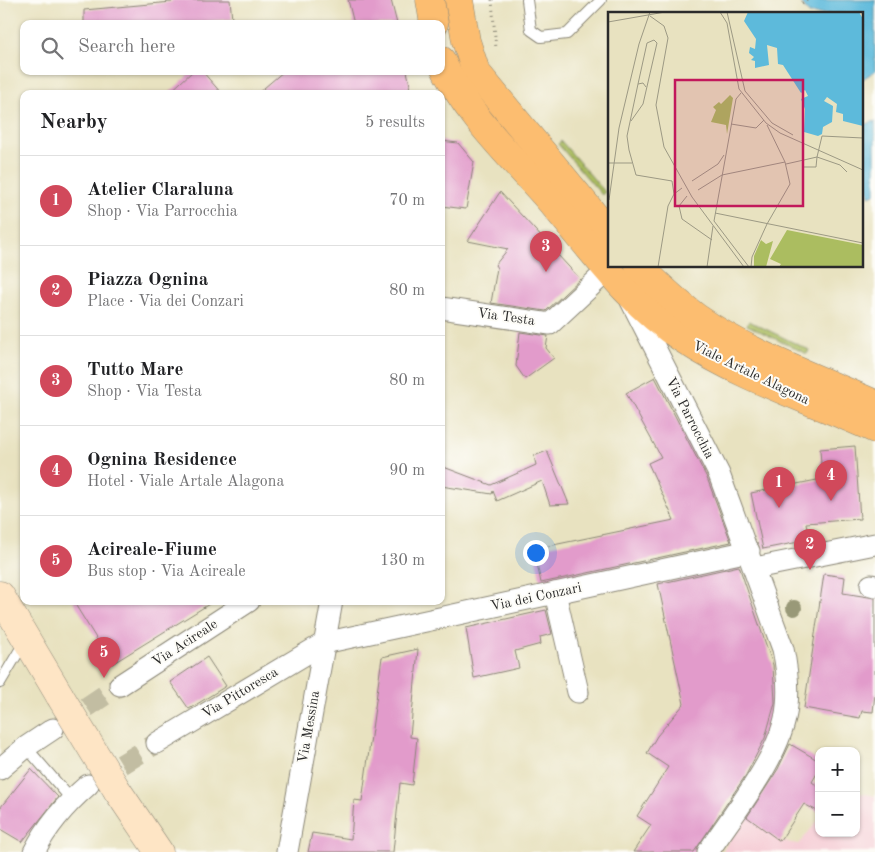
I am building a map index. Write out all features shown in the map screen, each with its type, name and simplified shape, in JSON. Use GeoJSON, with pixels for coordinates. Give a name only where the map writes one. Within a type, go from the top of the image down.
{"type":"FeatureCollection","features":[{"type":"Feature","properties":{"kind":"main road"},"geometry":{"type":"LineString","coordinates":[[430,0],[433,20]]}},
{"type":"Feature","properties":{"kind":"main road"},"geometry":{"type":"LineString","coordinates":[[459,0],[466,42],[476,72],[497,100],[608,232]]}},
{"type":"Feature","properties":{"kind":"main road","name":"Viale Artale Alagona"},"geometry":{"type":"LineString","coordinates":[[444,79],[479,120],[608,257]]}},
{"type":"Feature","properties":{"kind":"main road","name":"Viale Artale Alagona"},"geometry":{"type":"LineString","coordinates":[[624,274],[654,318],[715,358],[869,414]]}},
{"type":"Feature","properties":{"kind":"main road"},"geometry":{"type":"LineString","coordinates":[[0,595],[117,790],[160,852]]}},
{"type":"Feature","properties":{"kind":"street","name":"Via Testa"},"geometry":{"type":"LineString","coordinates":[[445,309],[550,324],[624,274]]}},
{"type":"Feature","properties":{"kind":"street","name":"Via Parrocchia"},"geometry":{"type":"LineString","coordinates":[[624,274],[719,474],[783,649],[788,676],[787,706],[780,737],[770,757],[708,852]]}},
{"type":"Feature","properties":{"kind":"street","name":"Via dei Conzari"},"geometry":{"type":"LineString","coordinates":[[324,644],[555,593],[752,560],[875,544]]}},
{"type":"Feature","properties":{"kind":"street"},"geometry":{"type":"LineString","coordinates":[[555,593],[578,692]]}},
{"type":"Feature","properties":{"kind":"street","name":"Via Acireale"},"geometry":{"type":"LineString","coordinates":[[120,685],[243,605]]}},
{"type":"Feature","properties":{"kind":"street","name":"Via Messina"},"geometry":{"type":"LineString","coordinates":[[286,852],[331,605]]}},
{"type":"Feature","properties":{"kind":"street","name":"Via Pittoresca"},"geometry":{"type":"LineString","coordinates":[[156,743],[324,644]]}},
{"type":"Feature","properties":{"kind":"street"},"geometry":{"type":"LineString","coordinates":[[0,769],[26,747],[53,729]]}},
{"type":"Feature","properties":{"kind":"street"},"geometry":{"type":"LineString","coordinates":[[34,852],[42,837],[71,799],[88,785]]}},
{"type":"Feature","properties":{"kind":"lane"},"geometry":{"type":"LineString","coordinates":[[526,0],[531,30],[541,37],[567,34],[602,0]]}},
{"type":"Feature","properties":{"kind":"lane"},"geometry":{"type":"LineString","coordinates":[[0,683],[26,639]]}},
{"type":"Feature","properties":{"kind":"lane"},"geometry":{"type":"LineString","coordinates":[[26,747],[71,799]]}},
{"type":"Feature","properties":{"kind":"path"},"geometry":{"type":"LineString","coordinates":[[802,3],[807,0]]}},
{"type":"Feature","properties":{"kind":"shaded area"},"geometry":{"type":"Polygon","coordinates":[[[860,793],[875,796],[875,852],[722,852],[745,815],[780,841],[799,844],[815,824],[815,837],[860,837],[860,793]]]}},
{"type":"Feature","properties":{"kind":"green space"},"geometry":{"type":"Polygon","coordinates":[[[561,141],[605,192],[602,195],[558,144],[561,141]]]}},
{"type":"Feature","properties":{"kind":"green space"},"geometry":{"type":"Polygon","coordinates":[[[749,321],[809,350],[807,354],[747,325],[749,321]]]}},
{"type":"Feature","properties":{"kind":"water"},"geometry":{"type":"Polygon","coordinates":[[[799,0],[875,0],[875,71],[862,79],[862,12],[808,12],[799,0]]]}},
{"type":"Feature","properties":{"kind":"water"},"geometry":{"type":"Polygon","coordinates":[[[875,121],[875,194],[869,196],[862,153],[862,126],[875,121]]]}},
{"type":"Feature","properties":{"kind":"building"},"geometry":{"type":"Polygon","coordinates":[[[171,0],[230,0],[232,19],[84,20],[84,10],[172,2],[171,0]]]}},
{"type":"Feature","properties":{"kind":"building"},"geometry":{"type":"Polygon","coordinates":[[[348,0],[391,0],[396,20],[353,20],[348,0]]]}},
{"type":"Feature","properties":{"kind":"building"},"geometry":{"type":"Polygon","coordinates":[[[189,75],[205,75],[219,90],[172,90],[189,75]]]}},
{"type":"Feature","properties":{"kind":"building"},"geometry":{"type":"Polygon","coordinates":[[[279,75],[408,75],[410,85],[408,90],[262,90],[279,75]]]}},
{"type":"Feature","properties":{"kind":"building"},"geometry":{"type":"Polygon","coordinates":[[[445,141],[458,143],[474,162],[466,209],[445,206],[445,141]]]}},
{"type":"Feature","properties":{"kind":"building"},"geometry":{"type":"Polygon","coordinates":[[[500,192],[580,279],[546,311],[491,303],[497,268],[495,265],[508,249],[468,241],[500,192]]]}},
{"type":"Feature","properties":{"kind":"building"},"geometry":{"type":"Polygon","coordinates":[[[520,332],[548,336],[546,348],[554,358],[525,379],[516,366],[520,332]]]}},
{"type":"Feature","properties":{"kind":"building"},"geometry":{"type":"Polygon","coordinates":[[[655,377],[707,478],[731,542],[541,583],[534,549],[674,520],[648,463],[661,457],[626,393],[655,377]]]}},
{"type":"Feature","properties":{"kind":"building"},"geometry":{"type":"Polygon","coordinates":[[[855,446],[860,519],[806,523],[809,540],[763,549],[751,493],[822,479],[820,449],[855,446]]]}},
{"type":"Feature","properties":{"kind":"building"},"geometry":{"type":"Polygon","coordinates":[[[547,451],[569,504],[550,505],[542,481],[497,501],[493,491],[492,494],[445,487],[445,468],[491,485],[536,465],[534,456],[547,451]]]}},
{"type":"Feature","properties":{"kind":"building"},"geometry":{"type":"Polygon","coordinates":[[[739,566],[773,665],[775,703],[765,738],[746,775],[694,852],[633,852],[651,825],[637,816],[668,767],[647,753],[657,736],[684,704],[658,584],[739,566]]]}},
{"type":"Feature","properties":{"kind":"building"},"geometry":{"type":"Polygon","coordinates":[[[824,574],[845,577],[843,593],[875,598],[875,694],[873,712],[862,711],[860,718],[804,708],[824,574]]]}},
{"type":"Feature","properties":{"kind":"building"},"geometry":{"type":"Polygon","coordinates":[[[75,605],[208,605],[112,664],[75,605]]]}},
{"type":"Feature","properties":{"kind":"building"},"geometry":{"type":"Polygon","coordinates":[[[546,610],[552,634],[540,637],[541,644],[515,651],[519,668],[474,678],[466,628],[546,610]]]}},
{"type":"Feature","properties":{"kind":"building"},"geometry":{"type":"Polygon","coordinates":[[[418,649],[410,737],[417,738],[412,785],[400,783],[393,852],[308,852],[312,833],[351,839],[354,800],[362,801],[382,657],[418,649]]]}},
{"type":"Feature","properties":{"kind":"building"},"geometry":{"type":"Polygon","coordinates":[[[207,657],[226,686],[189,709],[170,682],[207,657]]]}},
{"type":"Feature","properties":{"kind":"building"},"geometry":{"type":"Polygon","coordinates":[[[790,744],[815,759],[815,777],[812,782],[815,784],[815,810],[804,804],[780,841],[747,817],[778,769],[790,744]]]}},
{"type":"Feature","properties":{"kind":"building"},"geometry":{"type":"Polygon","coordinates":[[[31,769],[58,797],[22,842],[0,829],[0,808],[31,769]]]}},
{"type":"Feature","properties":{"kind":"tunnel"},"geometry":{"type":"LineString","coordinates":[[60,725],[120,685]]}},
{"type":"Feature","properties":{"kind":"tunnel"},"geometry":{"type":"LineString","coordinates":[[94,781],[157,743]]}},
{"type":"Feature","properties":{"kind":"place","name":"Tutto Mare"},"geometry":{"type":"Point","coordinates":[546,272]}},
{"type":"Feature","properties":{"kind":"place","name":"Ognina Residence"},"geometry":{"type":"Point","coordinates":[831,501]}},
{"type":"Feature","properties":{"kind":"place","name":"Atelier Claraluna"},"geometry":{"type":"Point","coordinates":[779,508]}},
{"type":"Feature","properties":{"kind":"place","name":"Piazza Ognina"},"geometry":{"type":"Point","coordinates":[810,570]}},
{"type":"Feature","properties":{"kind":"place","name":"Acireale-Fiume"},"geometry":{"type":"Point","coordinates":[104,678]}}]}
